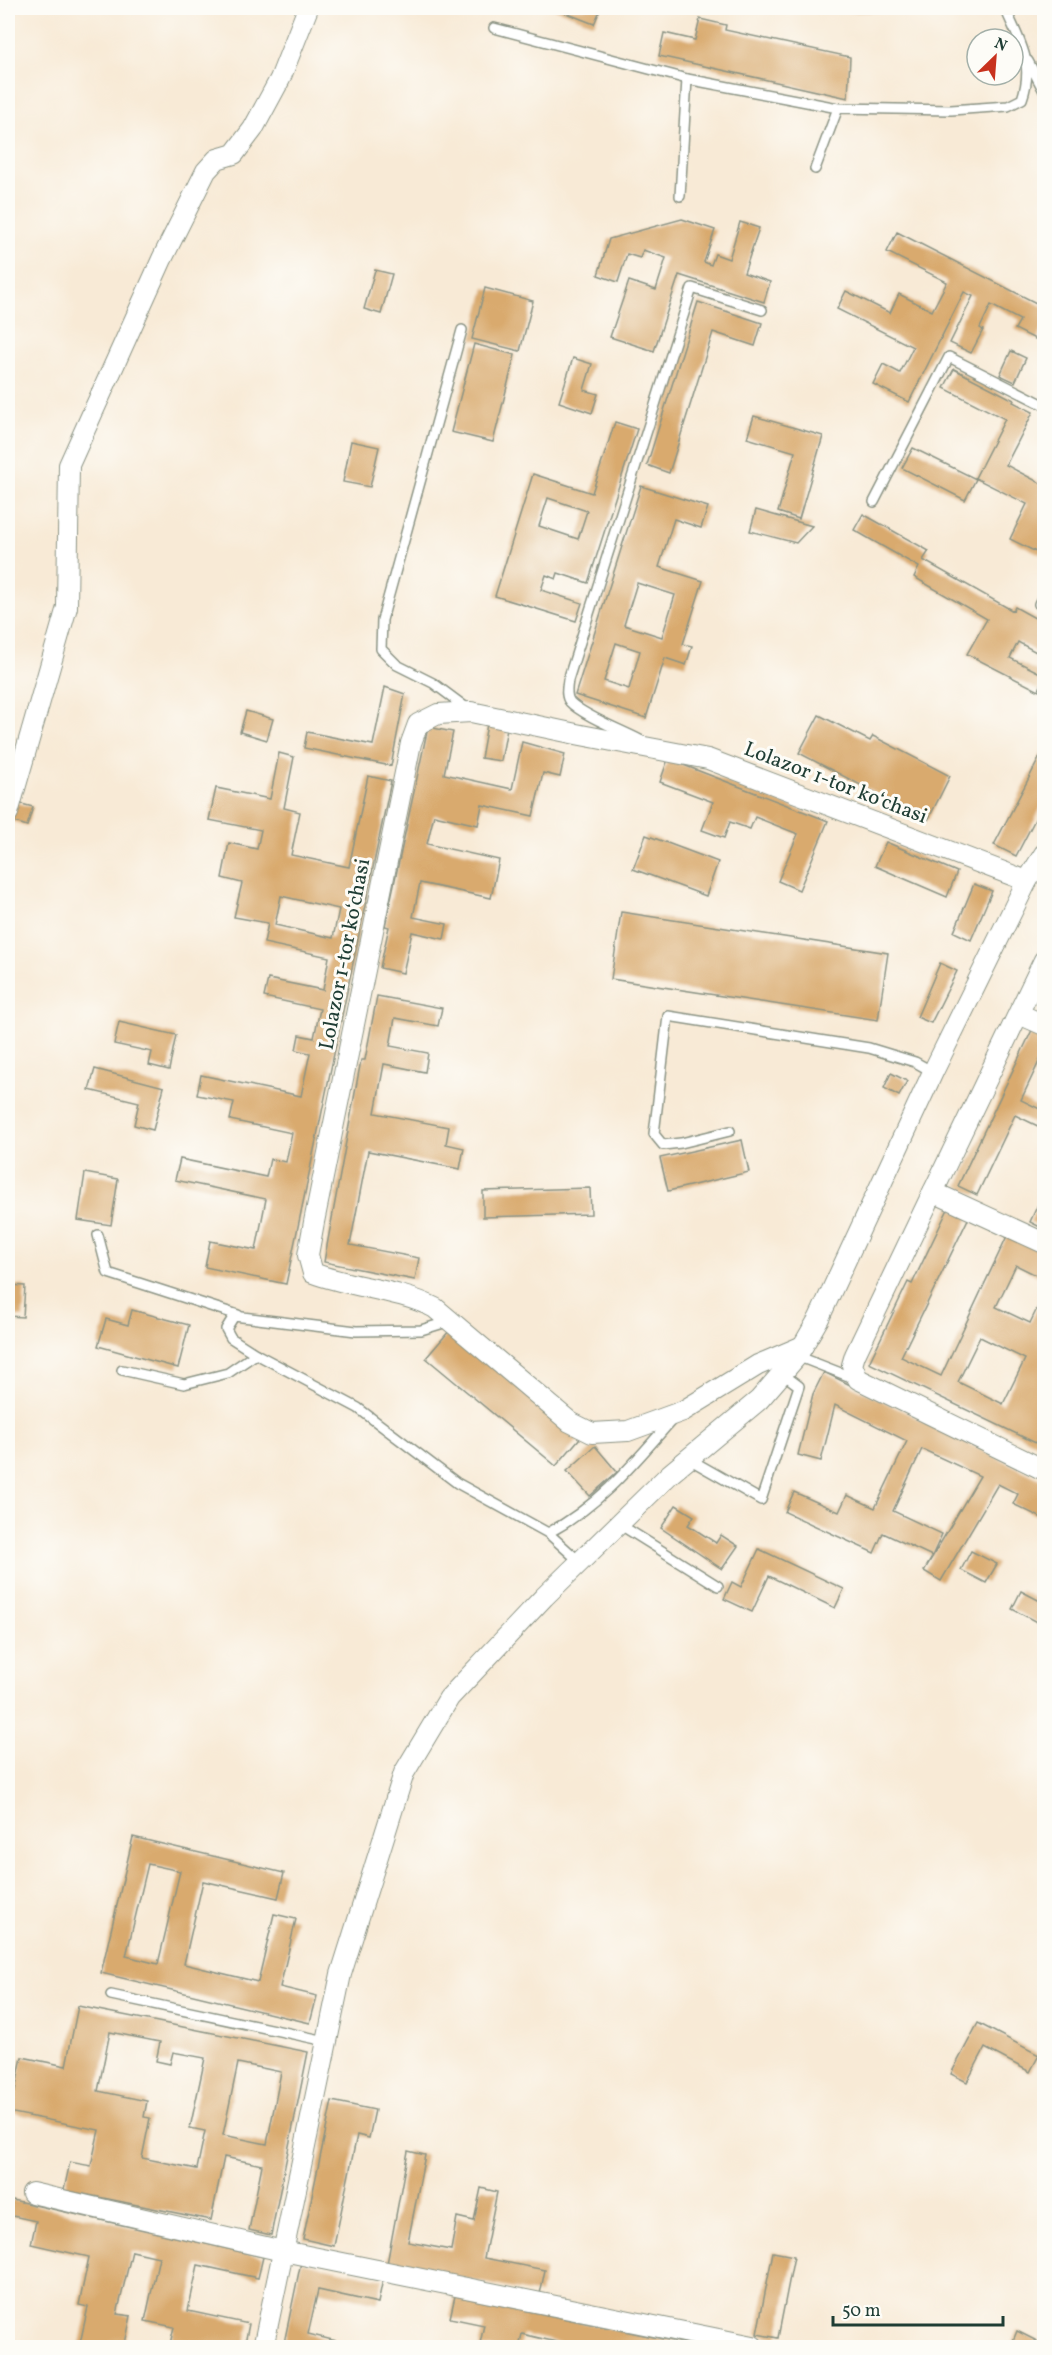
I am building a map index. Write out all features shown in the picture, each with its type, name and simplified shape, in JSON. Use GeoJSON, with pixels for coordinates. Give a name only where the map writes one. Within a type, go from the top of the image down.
{"type":"FeatureCollection","features":[{"type":"Feature","properties":{"kind":"street"},"geometry":{"type":"LineString","coordinates":[[8,813],[67,607],[69,465],[162,259],[206,171],[217,159],[234,154],[253,129],[280,79],[308,8]]}},
{"type":"Feature","properties":{"kind":"street","name":"Lolazor 1-tor ko‘chasi"},"geometry":{"type":"LineString","coordinates":[[800,1351],[758,1365],[678,1414],[628,1431],[592,1433],[570,1422],[435,1308],[415,1298],[335,1281],[314,1273],[308,1255],[411,743],[418,724],[438,714],[471,712],[708,759],[1028,882]]}},
{"type":"Feature","properties":{"kind":"street"},"geometry":{"type":"LineString","coordinates":[[263,2348],[341,1974],[404,1773],[449,1698],[544,1597],[670,1474],[759,1400],[800,1351],[819,1318],[933,1072],[1044,854]]}},
{"type":"Feature","properties":{"kind":"street"},"geometry":{"type":"LineString","coordinates":[[1044,960],[852,1365],[858,1379],[1044,1470]]}},
{"type":"Feature","properties":{"kind":"street"},"geometry":{"type":"LineString","coordinates":[[1019,1014],[1044,1025]]}},
{"type":"Feature","properties":{"kind":"street"},"geometry":{"type":"LineString","coordinates":[[933,1192],[1044,1243]]}},
{"type":"Feature","properties":{"kind":"street"},"geometry":{"type":"LineString","coordinates":[[32,2193],[283,2251],[753,2346]]}},
{"type":"Feature","properties":{"kind":"lane"},"geometry":{"type":"LineString","coordinates":[[1005,8],[1044,91]]}},
{"type":"Feature","properties":{"kind":"lane"},"geometry":{"type":"LineString","coordinates":[[494,28],[687,79],[838,108],[951,110],[1008,106],[1022,99],[1028,82],[1027,59]]}},
{"type":"Feature","properties":{"kind":"lane"},"geometry":{"type":"LineString","coordinates":[[680,196],[687,79]]}},
{"type":"Feature","properties":{"kind":"lane"},"geometry":{"type":"LineString","coordinates":[[815,169],[838,108]]}},
{"type":"Feature","properties":{"kind":"lane"},"geometry":{"type":"LineString","coordinates":[[656,747],[582,711],[569,701],[566,692],[568,680],[692,288],[762,310]]}},
{"type":"Feature","properties":{"kind":"lane"},"geometry":{"type":"LineString","coordinates":[[462,330],[382,620],[381,649],[397,665],[433,683],[471,712]]}},
{"type":"Feature","properties":{"kind":"lane"},"geometry":{"type":"LineString","coordinates":[[874,502],[949,357],[1044,405]]}},
{"type":"Feature","properties":{"kind":"lane"},"geometry":{"type":"LineString","coordinates":[[1039,604],[1044,594]]}},
{"type":"Feature","properties":{"kind":"lane"},"geometry":{"type":"LineString","coordinates":[[730,1131],[663,1145],[654,1134],[668,1016],[869,1048],[915,1062],[933,1072]]}},
{"type":"Feature","properties":{"kind":"lane"},"geometry":{"type":"LineString","coordinates":[[98,1235],[108,1273],[241,1316]]}},
{"type":"Feature","properties":{"kind":"lane"},"geometry":{"type":"LineString","coordinates":[[450,1320],[421,1330],[356,1331],[234,1316],[226,1329],[231,1338],[256,1354],[358,1408],[457,1483],[548,1533],[580,1562]]}},
{"type":"Feature","properties":{"kind":"lane"},"geometry":{"type":"LineString","coordinates":[[800,1351],[858,1379]]}},
{"type":"Feature","properties":{"kind":"lane"},"geometry":{"type":"LineString","coordinates":[[122,1370],[184,1384],[228,1372],[256,1354]]}},
{"type":"Feature","properties":{"kind":"lane"},"geometry":{"type":"LineString","coordinates":[[689,1459],[761,1500],[799,1386],[783,1374]]}},
{"type":"Feature","properties":{"kind":"lane"},"geometry":{"type":"LineString","coordinates":[[548,1533],[571,1521],[621,1478],[678,1414]]}},
{"type":"Feature","properties":{"kind":"lane"},"geometry":{"type":"LineString","coordinates":[[619,1524],[718,1586]]}},
{"type":"Feature","properties":{"kind":"lane"},"geometry":{"type":"LineString","coordinates":[[111,1995],[326,2042]]}},
{"type":"Feature","properties":{"kind":"building"},"geometry":{"type":"Polygon","coordinates":[[[553,8],[601,8],[594,24],[553,8]]]}},
{"type":"Feature","properties":{"kind":"building"},"geometry":{"type":"Polygon","coordinates":[[[851,8],[955,8],[955,10],[851,12],[851,8]]]}},
{"type":"Feature","properties":{"kind":"building"},"geometry":{"type":"Polygon","coordinates":[[[700,19],[726,25],[725,30],[850,57],[848,98],[659,56],[664,33],[695,40],[700,19]]]}},
{"type":"Feature","properties":{"kind":"building"},"geometry":{"type":"Polygon","coordinates":[[[682,219],[715,230],[704,262],[711,265],[715,254],[729,259],[740,222],[759,228],[744,273],[770,282],[764,302],[679,275],[654,351],[610,337],[629,281],[656,290],[666,258],[643,250],[640,258],[627,254],[618,282],[598,275],[609,239],[682,219]]]}},
{"type":"Feature","properties":{"kind":"building"},"geometry":{"type":"Polygon","coordinates":[[[897,232],[1044,307],[1044,325],[1037,340],[1015,329],[1020,320],[991,305],[980,328],[983,330],[971,353],[950,343],[973,296],[964,292],[909,402],[873,384],[883,364],[900,373],[913,347],[837,309],[846,291],[890,313],[899,294],[932,311],[947,282],[887,252],[897,232]]]}},
{"type":"Feature","properties":{"kind":"building"},"geometry":{"type":"Polygon","coordinates":[[[375,270],[392,274],[381,314],[364,309],[375,270]]]}},
{"type":"Feature","properties":{"kind":"building"},"geometry":{"type":"Polygon","coordinates":[[[485,288],[533,301],[520,351],[472,339],[485,288]]]}},
{"type":"Feature","properties":{"kind":"building"},"geometry":{"type":"Polygon","coordinates":[[[698,302],[762,323],[755,346],[713,332],[669,473],[647,465],[698,302]]]}},
{"type":"Feature","properties":{"kind":"building"},"geometry":{"type":"Polygon","coordinates":[[[474,344],[515,355],[493,442],[451,432],[474,344]]]}},
{"type":"Feature","properties":{"kind":"building"},"geometry":{"type":"Polygon","coordinates":[[[1011,351],[1026,358],[1015,382],[1000,375],[1011,351]]]}},
{"type":"Feature","properties":{"kind":"building"},"geometry":{"type":"Polygon","coordinates":[[[573,358],[592,364],[584,390],[598,394],[592,413],[559,402],[573,358]]]}},
{"type":"Feature","properties":{"kind":"building"},"geometry":{"type":"Polygon","coordinates":[[[954,369],[1033,412],[1006,465],[1044,485],[1044,556],[1010,539],[1027,504],[975,478],[1005,419],[944,388],[954,369]]]}},
{"type":"Feature","properties":{"kind":"building"},"geometry":{"type":"Polygon","coordinates":[[[754,416],[823,436],[799,519],[778,512],[795,452],[747,438],[754,416]]]}},
{"type":"Feature","properties":{"kind":"building"},"geometry":{"type":"Polygon","coordinates":[[[615,422],[637,429],[588,583],[558,573],[556,579],[546,575],[541,590],[582,603],[576,621],[495,596],[533,474],[592,493],[615,422]],[[548,498],[539,526],[578,539],[587,511],[548,498]]]}},
{"type":"Feature","properties":{"kind":"building"},"geometry":{"type":"Polygon","coordinates":[[[351,441],[379,447],[370,487],[343,482],[351,441]]]}},
{"type":"Feature","properties":{"kind":"building"},"geometry":{"type":"Polygon","coordinates":[[[913,448],[976,479],[965,500],[902,468],[913,448]]]}},
{"type":"Feature","properties":{"kind":"building"},"geometry":{"type":"Polygon","coordinates":[[[641,486],[708,507],[701,528],[674,519],[659,567],[703,581],[683,644],[692,646],[686,665],[665,658],[646,718],[575,695],[641,486]],[[637,583],[624,625],[662,637],[675,595],[637,583]],[[616,643],[604,681],[629,689],[640,651],[616,643]]]}},
{"type":"Feature","properties":{"kind":"building"},"geometry":{"type":"Polygon","coordinates":[[[756,510],[812,526],[796,543],[750,531],[756,510]]]}},
{"type":"Feature","properties":{"kind":"building"},"geometry":{"type":"Polygon","coordinates":[[[863,514],[929,551],[923,560],[1013,611],[1015,607],[1044,623],[1044,647],[1039,645],[1036,652],[1018,642],[1010,658],[1044,675],[1039,691],[967,654],[987,619],[914,577],[919,567],[854,530],[863,514]]]}},
{"type":"Feature","properties":{"kind":"building"},"geometry":{"type":"Polygon","coordinates":[[[385,687],[405,694],[391,766],[304,748],[307,732],[373,745],[385,687]]]}},
{"type":"Feature","properties":{"kind":"building"},"geometry":{"type":"Polygon","coordinates":[[[246,711],[273,719],[267,740],[240,732],[246,711]]]}},
{"type":"Feature","properties":{"kind":"building"},"geometry":{"type":"Polygon","coordinates":[[[819,715],[870,741],[873,736],[950,776],[928,820],[799,753],[819,715]]]}},
{"type":"Feature","properties":{"kind":"building"},"geometry":{"type":"Polygon","coordinates":[[[487,724],[507,728],[501,761],[481,758],[487,724]]]}},
{"type":"Feature","properties":{"kind":"building"},"geometry":{"type":"Polygon","coordinates":[[[428,727],[453,732],[444,774],[512,789],[522,742],[565,754],[560,777],[543,773],[533,816],[482,805],[478,825],[434,815],[427,844],[499,860],[491,898],[420,883],[413,917],[447,924],[444,939],[412,932],[403,973],[380,968],[389,927],[385,926],[428,727]]]}},
{"type":"Feature","properties":{"kind":"building"},"geometry":{"type":"Polygon","coordinates":[[[1044,749],[1044,802],[1016,856],[994,845],[1044,749]]]}},
{"type":"Feature","properties":{"kind":"building"},"geometry":{"type":"Polygon","coordinates":[[[279,753],[294,757],[284,808],[300,812],[291,855],[349,867],[368,776],[391,781],[286,1284],[205,1267],[210,1241],[256,1250],[266,1199],[175,1180],[180,1159],[266,1177],[270,1159],[286,1162],[292,1133],[230,1120],[234,1102],[197,1095],[201,1075],[301,1096],[310,1053],[296,1050],[299,1035],[314,1038],[320,1009],[264,997],[268,979],[323,990],[329,957],[264,943],[268,923],[234,917],[242,883],[222,878],[229,843],[257,849],[261,830],[209,820],[216,788],[270,799],[279,753]],[[281,896],[275,925],[333,938],[339,909],[281,896]]]}},
{"type":"Feature","properties":{"kind":"building"},"geometry":{"type":"Polygon","coordinates":[[[668,759],[828,821],[799,890],[778,881],[798,834],[755,817],[750,829],[730,822],[724,838],[702,830],[713,802],[660,782],[668,759]]]}},
{"type":"Feature","properties":{"kind":"building"},"geometry":{"type":"Polygon","coordinates":[[[14,802],[33,807],[27,826],[9,820],[14,802]]]}},
{"type":"Feature","properties":{"kind":"building"},"geometry":{"type":"Polygon","coordinates":[[[646,835],[718,862],[706,896],[633,869],[646,835]]]}},
{"type":"Feature","properties":{"kind":"building"},"geometry":{"type":"Polygon","coordinates":[[[886,842],[957,872],[947,897],[875,866],[886,842]]]}},
{"type":"Feature","properties":{"kind":"building"},"geometry":{"type":"Polygon","coordinates":[[[974,884],[992,891],[971,940],[954,932],[974,884]]]}},
{"type":"Feature","properties":{"kind":"building"},"geometry":{"type":"Polygon","coordinates":[[[621,912],[888,953],[878,1020],[611,979],[621,912]]]}},
{"type":"Feature","properties":{"kind":"building"},"geometry":{"type":"Polygon","coordinates":[[[940,963],[957,971],[931,1023],[917,1017],[940,963]]]}},
{"type":"Feature","properties":{"kind":"building"},"geometry":{"type":"Polygon","coordinates":[[[377,996],[442,1008],[438,1026],[395,1018],[390,1046],[428,1053],[425,1072],[384,1064],[375,1113],[449,1127],[446,1144],[464,1148],[460,1169],[368,1151],[350,1245],[419,1258],[415,1280],[324,1262],[361,1060],[365,1060],[377,996]]]}},
{"type":"Feature","properties":{"kind":"building"},"geometry":{"type":"Polygon","coordinates":[[[119,1022],[176,1035],[169,1070],[149,1065],[152,1052],[114,1044],[119,1022]]]}},
{"type":"Feature","properties":{"kind":"building"},"geometry":{"type":"Polygon","coordinates":[[[1033,1028],[1044,1034],[1044,1051],[1021,1100],[1044,1111],[1044,1129],[1015,1115],[977,1195],[958,1186],[1033,1028]]]}},
{"type":"Feature","properties":{"kind":"building"},"geometry":{"type":"Polygon","coordinates":[[[95,1069],[164,1087],[153,1130],[134,1125],[139,1102],[89,1090],[95,1069]]]}},
{"type":"Feature","properties":{"kind":"building"},"geometry":{"type":"Polygon","coordinates":[[[891,1073],[907,1081],[899,1096],[884,1088],[891,1073]]]}},
{"type":"Feature","properties":{"kind":"building"},"geometry":{"type":"Polygon","coordinates":[[[742,1140],[749,1172],[668,1191],[660,1158],[742,1140]]]}},
{"type":"Feature","properties":{"kind":"building"},"geometry":{"type":"Polygon","coordinates":[[[85,1173],[118,1179],[111,1225],[78,1220],[85,1173]]]}},
{"type":"Feature","properties":{"kind":"building"},"geometry":{"type":"Polygon","coordinates":[[[590,1188],[591,1214],[483,1217],[483,1191],[590,1188]]]}},
{"type":"Feature","properties":{"kind":"building"},"geometry":{"type":"Polygon","coordinates":[[[1040,1200],[1044,1202],[1044,1229],[1030,1222],[1040,1200]]]}},
{"type":"Feature","properties":{"kind":"building"},"geometry":{"type":"Polygon","coordinates":[[[949,1207],[969,1217],[901,1357],[941,1376],[1008,1234],[1044,1252],[1044,1279],[1016,1265],[996,1307],[1030,1323],[1044,1294],[1044,1409],[1039,1421],[1044,1424],[1044,1447],[869,1363],[908,1282],[912,1284],[949,1207]],[[980,1337],[958,1382],[1003,1404],[1025,1359],[980,1337]]]}},
{"type":"Feature","properties":{"kind":"building"},"geometry":{"type":"Polygon","coordinates":[[[10,1285],[25,1286],[23,1317],[8,1316],[10,1285]]]}},
{"type":"Feature","properties":{"kind":"building"},"geometry":{"type":"Polygon","coordinates":[[[132,1310],[189,1325],[178,1368],[98,1346],[106,1319],[128,1325],[132,1310]]]}},
{"type":"Feature","properties":{"kind":"building"},"geometry":{"type":"Polygon","coordinates":[[[450,1330],[580,1438],[556,1466],[426,1358],[450,1330]]]}},
{"type":"Feature","properties":{"kind":"building"},"geometry":{"type":"Polygon","coordinates":[[[824,1372],[1044,1481],[1042,1518],[1013,1504],[1018,1494],[998,1484],[941,1581],[924,1571],[980,1476],[922,1449],[893,1511],[942,1534],[932,1556],[883,1533],[874,1553],[785,1512],[794,1492],[839,1512],[847,1495],[875,1508],[907,1441],[835,1405],[821,1461],[798,1455],[813,1394],[824,1372]]]}},
{"type":"Feature","properties":{"kind":"building"},"geometry":{"type":"Polygon","coordinates":[[[595,1446],[617,1472],[590,1496],[567,1471],[595,1446]]]}},
{"type":"Feature","properties":{"kind":"building"},"geometry":{"type":"Polygon","coordinates":[[[676,1505],[694,1516],[688,1525],[716,1543],[721,1535],[738,1546],[722,1569],[661,1528],[676,1505]]]}},
{"type":"Feature","properties":{"kind":"building"},"geometry":{"type":"Polygon","coordinates":[[[759,1549],[844,1589],[835,1608],[769,1576],[752,1612],[724,1599],[732,1582],[741,1587],[759,1549]]]}},
{"type":"Feature","properties":{"kind":"building"},"geometry":{"type":"Polygon","coordinates":[[[971,1551],[997,1564],[986,1583],[961,1570],[971,1551]]]}},
{"type":"Feature","properties":{"kind":"building"},"geometry":{"type":"Polygon","coordinates":[[[1021,1591],[1044,1603],[1044,1626],[1012,1609],[1021,1591]]]}},
{"type":"Feature","properties":{"kind":"building"},"geometry":{"type":"Polygon","coordinates":[[[133,1837],[284,1873],[278,1898],[203,1881],[184,1964],[258,1982],[274,1914],[296,1919],[280,1987],[317,1996],[310,2023],[101,1973],[133,1837]],[[148,1864],[126,1956],[158,1964],[180,1871],[148,1864]]]}},
{"type":"Feature","properties":{"kind":"building"},"geometry":{"type":"Polygon","coordinates":[[[78,2006],[308,2052],[271,2235],[249,2230],[262,2165],[224,2157],[211,2220],[64,2190],[70,2162],[91,2166],[99,2130],[8,2112],[8,2090],[15,2091],[22,2057],[66,2066],[78,2006]],[[110,2032],[98,2091],[147,2101],[144,2117],[150,2118],[142,2158],[197,2169],[205,2131],[190,2128],[205,2058],[173,2052],[170,2064],[156,2061],[160,2042],[110,2032]],[[238,2063],[223,2135],[267,2144],[281,2072],[238,2063]]]}},
{"type":"Feature","properties":{"kind":"building"},"geometry":{"type":"Polygon","coordinates":[[[978,2023],[1039,2055],[1030,2072],[985,2048],[967,2082],[951,2074],[978,2023]]]}},
{"type":"Feature","properties":{"kind":"building"},"geometry":{"type":"Polygon","coordinates":[[[332,2101],[375,2110],[369,2138],[357,2135],[334,2246],[303,2239],[332,2101]]]}},
{"type":"Feature","properties":{"kind":"building"},"geometry":{"type":"Polygon","coordinates":[[[408,2151],[425,2155],[408,2242],[451,2250],[457,2217],[474,2221],[481,2188],[497,2192],[484,2258],[545,2270],[540,2294],[387,2264],[408,2151]]]}},
{"type":"Feature","properties":{"kind":"building"},"geometry":{"type":"Polygon","coordinates":[[[8,2199],[263,2257],[258,2278],[198,2265],[188,2311],[249,2324],[244,2348],[169,2348],[174,2327],[145,2321],[159,2257],[132,2251],[117,2314],[131,2316],[124,2348],[79,2348],[88,2307],[79,2305],[89,2257],[31,2244],[36,2221],[8,2215],[8,2199]]]}},
{"type":"Feature","properties":{"kind":"building"},"geometry":{"type":"Polygon","coordinates":[[[773,2252],[794,2256],[778,2338],[757,2334],[773,2252]]]}},
{"type":"Feature","properties":{"kind":"building"},"geometry":{"type":"Polygon","coordinates":[[[301,2262],[383,2279],[378,2303],[318,2290],[308,2334],[365,2348],[283,2348],[301,2262]]]}},
{"type":"Feature","properties":{"kind":"building"},"geometry":{"type":"Polygon","coordinates":[[[455,2296],[697,2346],[697,2348],[582,2348],[522,2334],[519,2348],[479,2348],[484,2325],[450,2318],[455,2296]]]}},
{"type":"Feature","properties":{"kind":"building"},"geometry":{"type":"Polygon","coordinates":[[[1017,2331],[1037,2341],[1034,2348],[1010,2348],[1017,2331]]]}}]}
